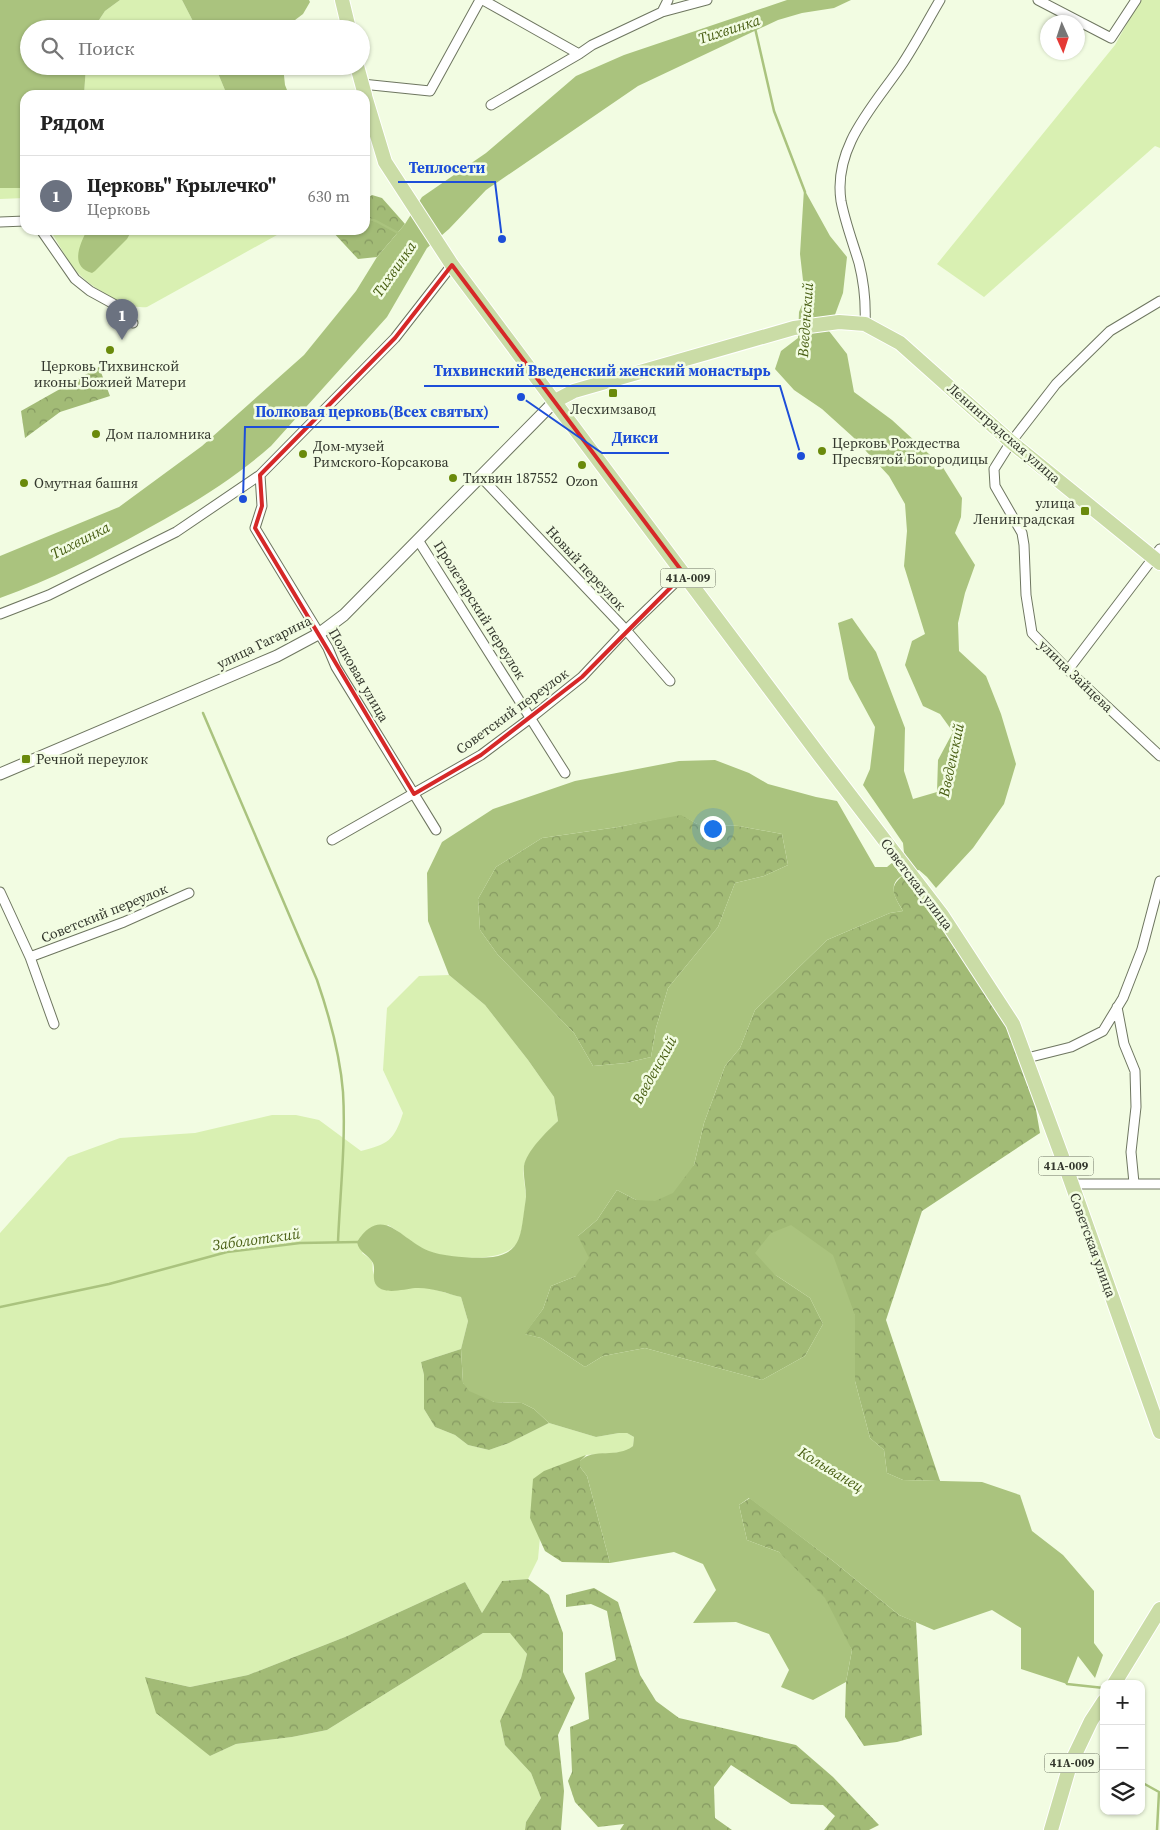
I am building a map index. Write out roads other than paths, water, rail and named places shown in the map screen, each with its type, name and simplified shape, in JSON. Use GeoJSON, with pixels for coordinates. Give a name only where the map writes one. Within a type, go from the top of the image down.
{"type":"FeatureCollection","features":[{"type":"Feature","properties":{"kind":"main road"},"geometry":{"type":"LineString","coordinates":[[342,0],[347,20]]}},
{"type":"Feature","properties":{"kind":"main road"},"geometry":{"type":"LineString","coordinates":[[359,75],[363,90]]}},
{"type":"Feature","properties":{"kind":"main road","name":"41А-009"},"geometry":{"type":"LineString","coordinates":[[370,112],[385,162],[452,265],[540,384],[555,401]]}},
{"type":"Feature","properties":{"kind":"main road","name":"Ленинградская улица"},"geometry":{"type":"LineString","coordinates":[[555,401],[574,391],[794,328],[839,322],[865,324],[900,343],[1010,442],[1158,556]]}},
{"type":"Feature","properties":{"kind":"main road","name":"Советская улица"},"geometry":{"type":"LineString","coordinates":[[555,401],[942,915],[1013,1024],[1027,1058],[1160,1432]]}},
{"type":"Feature","properties":{"kind":"main road"},"geometry":{"type":"LineString","coordinates":[[1116,1680],[1160,1609]]}},
{"type":"Feature","properties":{"kind":"main road","name":"41А-009"},"geometry":{"type":"LineString","coordinates":[[1051,1830],[1070,1765],[1091,1721],[1100,1707]]}},
{"type":"Feature","properties":{"kind":"street"},"geometry":{"type":"LineString","coordinates":[[370,92],[430,91],[481,0],[579,54]]}},
{"type":"Feature","properties":{"kind":"street"},"geometry":{"type":"LineString","coordinates":[[662,12],[668,0]]}},
{"type":"Feature","properties":{"kind":"street"},"geometry":{"type":"LineString","coordinates":[[491,105],[592,45],[662,12],[707,0]]}},
{"type":"Feature","properties":{"kind":"street"},"geometry":{"type":"LineString","coordinates":[[865,324],[864,288],[841,201],[840,178],[843,162],[851,139],[902,64],[940,0]]}},
{"type":"Feature","properties":{"kind":"street"},"geometry":{"type":"LineString","coordinates":[[1038,0],[1111,38],[1136,0]]}},
{"type":"Feature","properties":{"kind":"street"},"geometry":{"type":"LineString","coordinates":[[0,222],[20,221]]}},
{"type":"Feature","properties":{"kind":"street"},"geometry":{"type":"LineString","coordinates":[[44,235],[75,279],[90,292],[121,308],[133,322]]}},
{"type":"Feature","properties":{"kind":"street"},"geometry":{"type":"LineString","coordinates":[[0,614],[49,595],[176,532],[260,475],[395,338],[452,265]]}},
{"type":"Feature","properties":{"kind":"street","name":"улица Зайцева"},"geometry":{"type":"LineString","coordinates":[[1160,301],[1110,331],[1056,384],[1010,442],[994,469],[995,486],[1022,533],[1026,595],[1032,633],[1068,670],[1160,756]]}},
{"type":"Feature","properties":{"kind":"street","name":"улица Гагарина"},"geometry":{"type":"LineString","coordinates":[[0,774],[277,656],[320,633],[344,615],[555,401]]}},
{"type":"Feature","properties":{"kind":"street","name":"Полковая улица"},"geometry":{"type":"LineString","coordinates":[[260,475],[262,506],[255,528],[320,633],[336,667],[436,830]]}},
{"type":"Feature","properties":{"kind":"street","name":"Новый переулок"},"geometry":{"type":"LineString","coordinates":[[480,476],[626,630],[670,681]]}},
{"type":"Feature","properties":{"kind":"street","name":"Пролетарский переулок"},"geometry":{"type":"LineString","coordinates":[[418,540],[532,717],[565,773]]}},
{"type":"Feature","properties":{"kind":"street"},"geometry":{"type":"LineString","coordinates":[[1068,670],[1158,556]]}},
{"type":"Feature","properties":{"kind":"street","name":"Советский переулок"},"geometry":{"type":"LineString","coordinates":[[332,840],[481,755],[532,717],[582,677],[626,630],[684,574]]}},
{"type":"Feature","properties":{"kind":"street"},"geometry":{"type":"LineString","coordinates":[[1027,1058],[1071,1047],[1103,1031],[1123,998],[1142,949],[1160,880]]}},
{"type":"Feature","properties":{"kind":"street"},"geometry":{"type":"LineString","coordinates":[[0,892],[30,957],[54,1024]]}},
{"type":"Feature","properties":{"kind":"street","name":"Советский переулок"},"geometry":{"type":"LineString","coordinates":[[30,957],[124,922],[189,893]]}},
{"type":"Feature","properties":{"kind":"street"},"geometry":{"type":"LineString","coordinates":[[1117,1008],[1124,1044],[1134,1071],[1136,1107],[1131,1152],[1134,1183]]}},
{"type":"Feature","properties":{"kind":"street"},"geometry":{"type":"LineString","coordinates":[[1072,1184],[1160,1184]]}},
{"type":"Feature","properties":{"kind":"water"},"geometry":{"type":"Polygon","coordinates":[[[0,0],[120,0],[105,11],[99,20],[20,20],[20,75],[85,75],[84,90],[20,90],[20,188],[0,188],[0,0]]]}},
{"type":"Feature","properties":{"kind":"water"},"geometry":{"type":"Polygon","coordinates":[[[182,0],[309,0],[310,2],[303,14],[295,20],[192,20],[182,0]]]}},
{"type":"Feature","properties":{"kind":"water","name":"Тихвинка"},"geometry":{"type":"Polygon","coordinates":[[[787,0],[851,0],[834,8],[802,13],[778,20],[638,86],[486,190],[449,229],[427,248],[387,317],[271,446],[257,458],[226,481],[162,521],[92,558],[0,598],[0,556],[119,507],[202,446],[304,355],[356,291],[377,257],[405,224],[422,197],[486,153],[576,76],[624,55],[787,0]]]}},
{"type":"Feature","properties":{"kind":"water"},"geometry":{"type":"Polygon","coordinates":[[[219,75],[284,75],[287,90],[225,90],[219,75]]]}},
{"type":"Feature","properties":{"kind":"water"},"geometry":{"type":"Polygon","coordinates":[[[804,189],[830,236],[847,257],[843,293],[829,331],[847,354],[854,392],[892,420],[942,466],[962,498],[961,517],[955,533],[975,565],[965,593],[958,623],[959,651],[986,676],[1001,714],[1016,764],[1004,804],[973,848],[936,888],[919,870],[910,872],[897,879],[894,884],[895,895],[903,911],[890,913],[827,940],[755,1010],[740,1048],[725,1066],[704,1123],[694,1165],[673,1193],[655,1201],[636,1200],[617,1190],[597,1220],[578,1236],[589,1258],[576,1276],[551,1286],[543,1309],[525,1334],[541,1338],[585,1367],[603,1356],[645,1348],[762,1380],[805,1356],[823,1324],[810,1298],[774,1274],[755,1253],[771,1233],[791,1225],[833,1255],[855,1315],[855,1381],[870,1438],[884,1450],[887,1473],[903,1480],[982,1482],[1020,1495],[1032,1531],[1063,1555],[1094,1591],[1094,1643],[1103,1655],[1095,1678],[1078,1656],[1067,1684],[1021,1669],[1021,1628],[992,1610],[934,1630],[899,1615],[833,1561],[749,1498],[739,1505],[747,1540],[779,1552],[825,1598],[852,1650],[846,1682],[813,1700],[781,1687],[789,1670],[769,1634],[736,1622],[693,1623],[716,1590],[703,1564],[674,1552],[610,1563],[587,1476],[580,1467],[580,1461],[592,1455],[627,1450],[633,1446],[634,1437],[627,1433],[619,1433],[596,1437],[549,1423],[534,1409],[522,1403],[494,1402],[469,1391],[463,1383],[461,1349],[468,1321],[461,1297],[427,1288],[390,1291],[381,1289],[374,1280],[373,1263],[360,1249],[357,1242],[366,1231],[375,1225],[383,1225],[392,1228],[419,1246],[435,1253],[478,1258],[501,1255],[512,1249],[519,1239],[522,1226],[526,1197],[524,1166],[526,1160],[538,1142],[558,1121],[554,1097],[528,1060],[485,1005],[449,975],[428,921],[427,873],[442,842],[493,809],[575,781],[679,761],[715,760],[749,773],[768,784],[837,801],[875,867],[887,867],[904,853],[903,843],[863,785],[870,769],[875,727],[849,679],[838,623],[852,618],[876,652],[905,728],[904,771],[913,799],[937,792],[938,760],[953,732],[940,714],[923,706],[905,665],[912,641],[925,634],[904,566],[907,531],[905,504],[889,476],[853,437],[822,409],[794,390],[775,369],[781,351],[798,338],[799,312],[805,298],[800,254],[804,189]],[[681,815],[618,827],[542,838],[496,867],[478,899],[480,930],[498,955],[574,1033],[593,1066],[626,1063],[651,1057],[656,1028],[668,988],[718,927],[735,883],[764,876],[788,865],[782,834],[739,826],[697,824],[681,815]]]}},
{"type":"Feature","properties":{"kind":"water"},"geometry":{"type":"Polygon","coordinates":[[[85,235],[129,235],[92,273],[85,270],[78,260],[79,248],[85,235]]]}},
{"type":"Feature","properties":{"kind":"waterway","name":"Введенский"},"geometry":{"type":"LineString","coordinates":[[755,28],[774,111],[805,192]]}},
{"type":"Feature","properties":{"kind":"waterway"},"geometry":{"type":"LineString","coordinates":[[370,219],[400,234]]}},
{"type":"Feature","properties":{"kind":"waterway"},"geometry":{"type":"LineString","coordinates":[[203,713],[317,980],[326,1007],[342,1078],[344,1111],[338,1242]]}},
{"type":"Feature","properties":{"kind":"waterway","name":"Заболотский"},"geometry":{"type":"LineString","coordinates":[[0,1307],[109,1284],[227,1252],[300,1243],[359,1242]]}},
{"type":"Feature","properties":{"kind":"waterway","name":"Колыванец"},"geometry":{"type":"LineString","coordinates":[[1066,1682],[1067,1684],[1100,1688]]}},
{"type":"Feature","properties":{"kind":"waterway","name":"Колыванец"},"geometry":{"type":"LineString","coordinates":[[1145,1784],[1159,1792],[1157,1830]]}},
{"type":"Feature","properties":{"kind":"place","name":"Теплосети"},"geometry":{"type":"Point","coordinates":[502,239]}},
{"type":"Feature","properties":{"kind":"place","name":"Церковь\" Крылечко\""},"geometry":{"type":"Point","coordinates":[122,340]}},
{"type":"Feature","properties":{"kind":"place","name":"Церковь Тихвинской иконы Божией Матери"},"geometry":{"type":"Point","coordinates":[110,350]}},
{"type":"Feature","properties":{"kind":"place","name":"Лесхимзавод"},"geometry":{"type":"Point","coordinates":[613,393]}},
{"type":"Feature","properties":{"kind":"place","name":"Дикси"},"geometry":{"type":"Point","coordinates":[521,397]}},
{"type":"Feature","properties":{"kind":"place","name":"Дом паломника"},"geometry":{"type":"Point","coordinates":[96,434]}},
{"type":"Feature","properties":{"kind":"place","name":"Церковь Рождества Пресвятой Богородицы"},"geometry":{"type":"Point","coordinates":[822,451]}},
{"type":"Feature","properties":{"kind":"place","name":"Дом-музей Римского-Корсакова"},"geometry":{"type":"Point","coordinates":[303,454]}},
{"type":"Feature","properties":{"kind":"place","name":"Тихвинский Введенский женский монастырь"},"geometry":{"type":"Point","coordinates":[801,456]}},
{"type":"Feature","properties":{"kind":"place","name":"Ozon"},"geometry":{"type":"Point","coordinates":[582,465]}},
{"type":"Feature","properties":{"kind":"place","name":"Тихвин 187552"},"geometry":{"type":"Point","coordinates":[453,478]}},
{"type":"Feature","properties":{"kind":"place","name":"Омутная башня"},"geometry":{"type":"Point","coordinates":[24,483]}},
{"type":"Feature","properties":{"kind":"place","name":"Полковая церковь(Всех святых)"},"geometry":{"type":"Point","coordinates":[243,499]}},
{"type":"Feature","properties":{"kind":"place","name":"улица Ленинградская"},"geometry":{"type":"Point","coordinates":[1085,511]}},
{"type":"Feature","properties":{"kind":"place","name":"Речной переулок"},"geometry":{"type":"Point","coordinates":[26,759]}}]}
